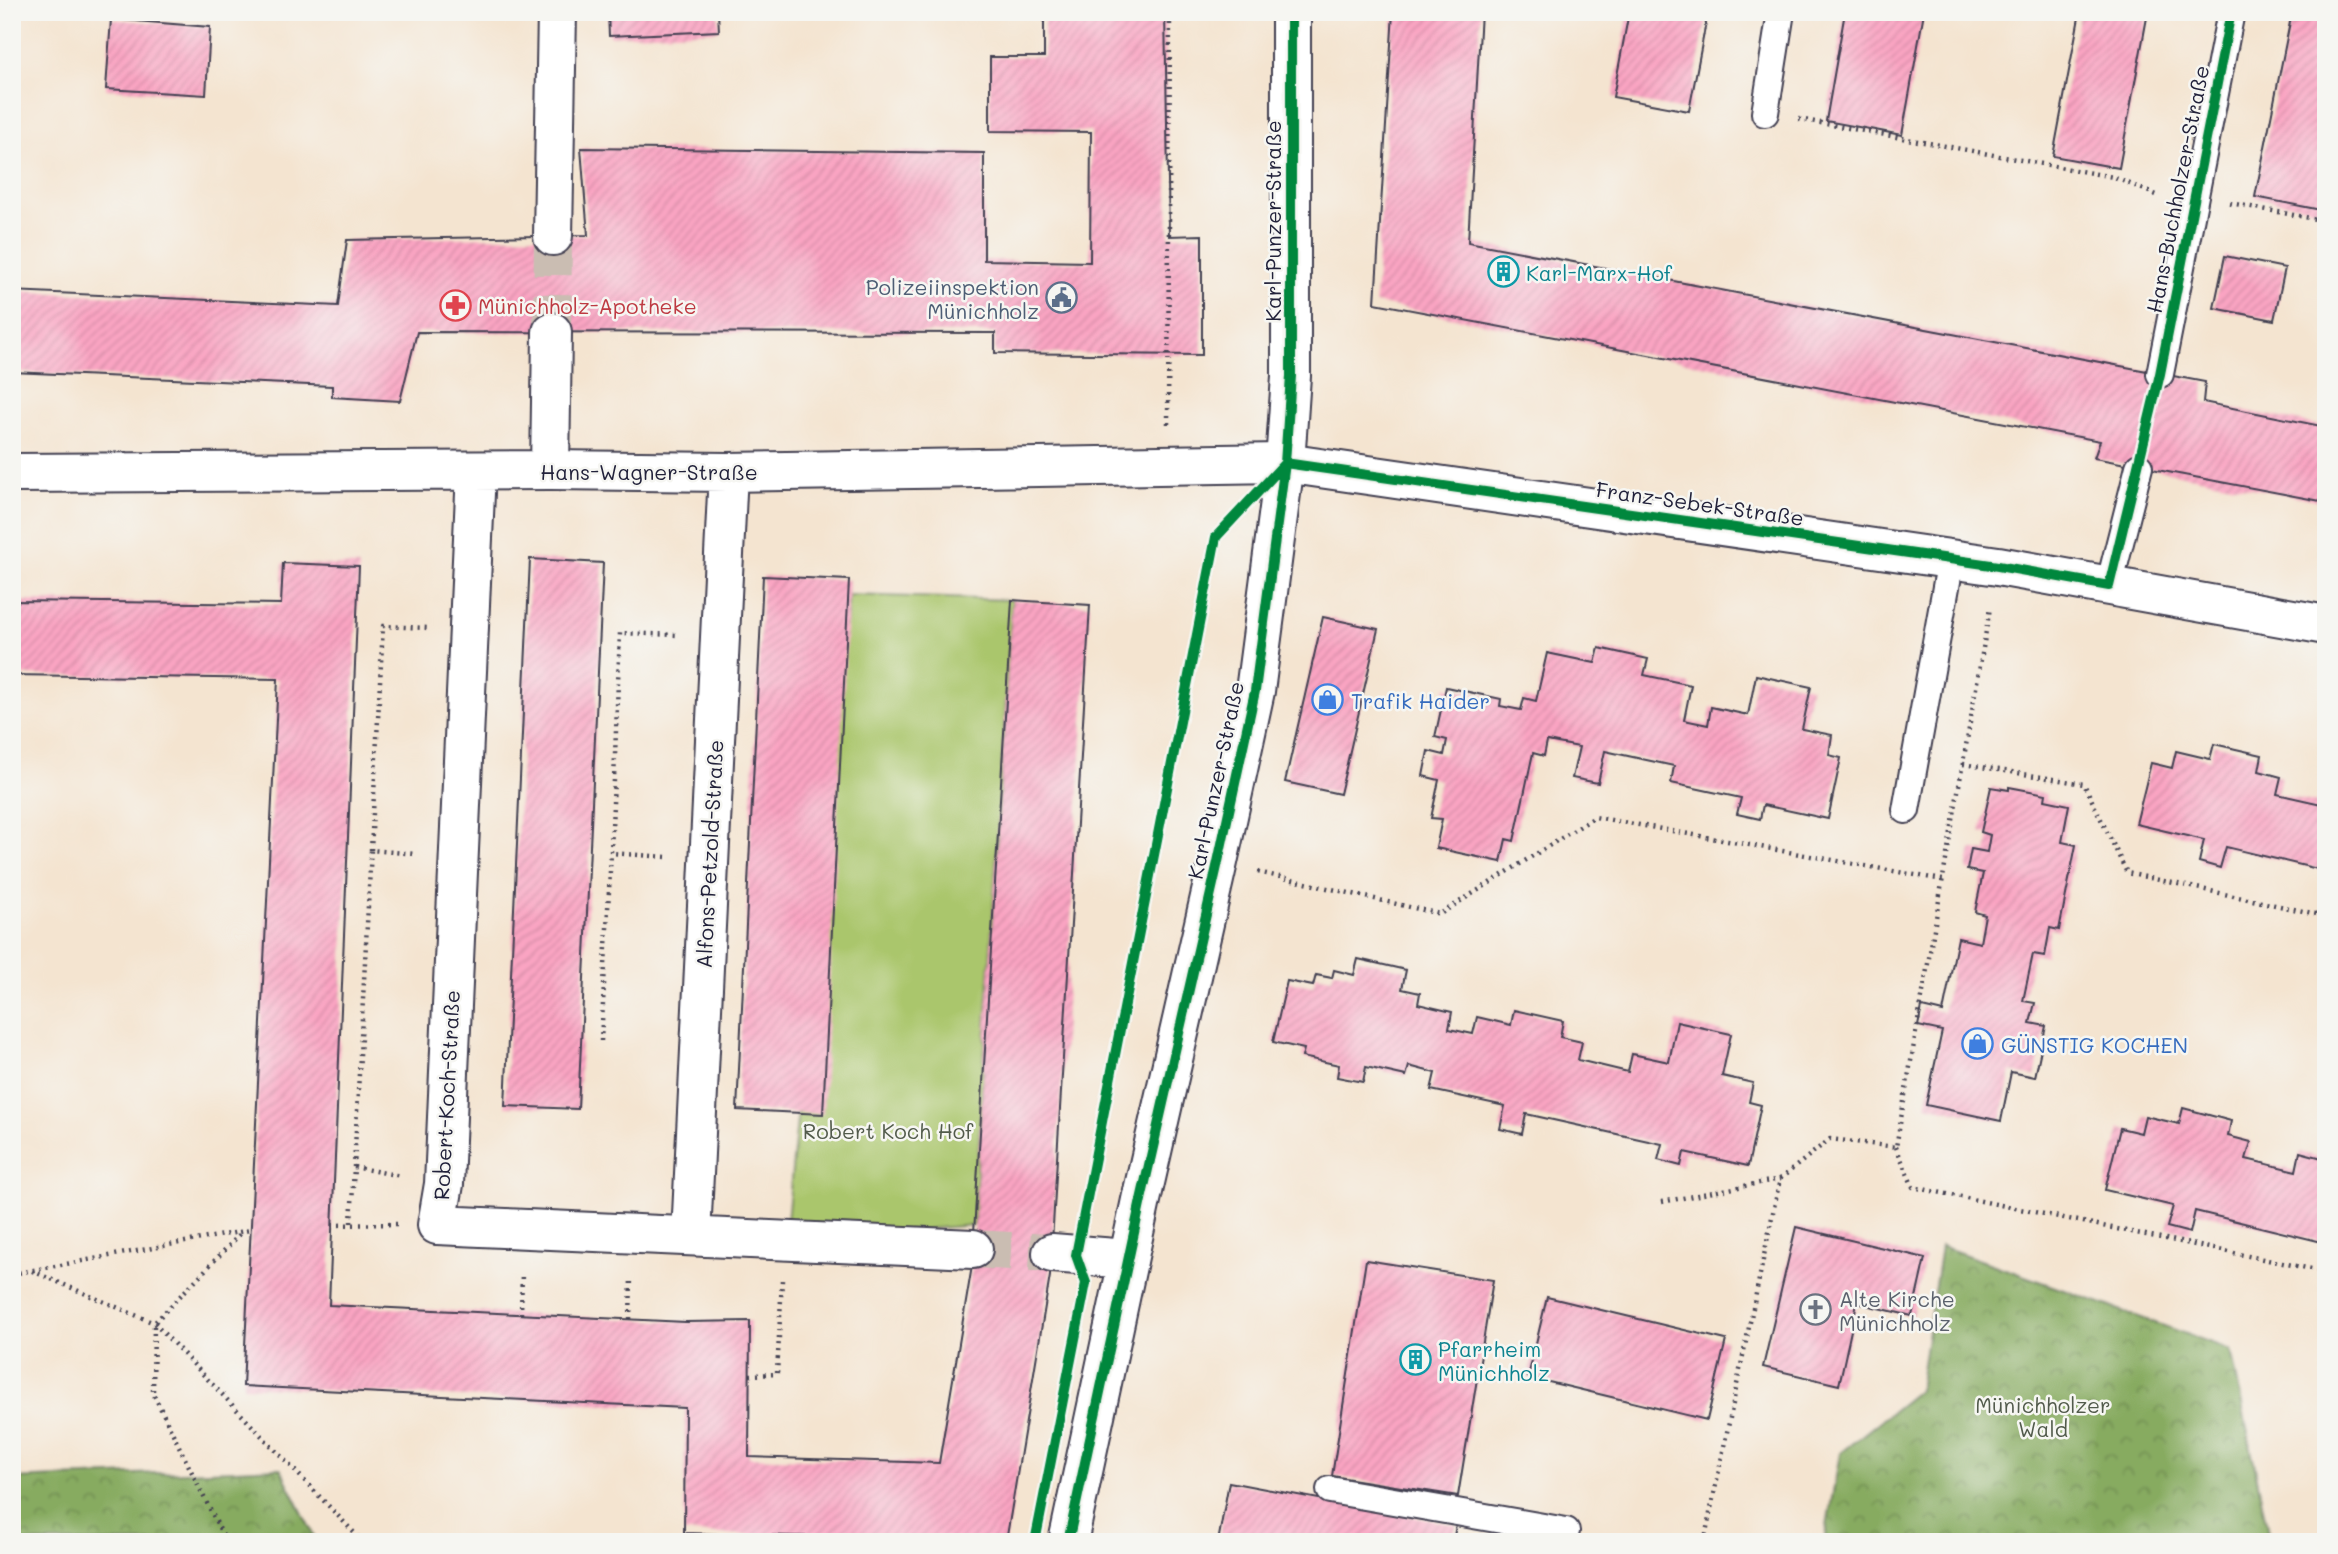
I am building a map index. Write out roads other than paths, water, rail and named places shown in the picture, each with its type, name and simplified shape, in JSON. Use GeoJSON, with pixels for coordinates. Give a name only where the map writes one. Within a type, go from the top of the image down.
{"type":"FeatureCollection","features":[{"type":"Feature","properties":{"kind":"street"},"geometry":{"type":"LineString","coordinates":[[554,236],[557,12]]}},
{"type":"Feature","properties":{"kind":"street","name":"Karl-Punzer-Straße"},"geometry":{"type":"LineString","coordinates":[[1068,1542],[1128,1259],[1255,691],[1285,463],[1291,376],[1291,12]]}},
{"type":"Feature","properties":{"kind":"street"},"geometry":{"type":"LineString","coordinates":[[550,470],[552,332]]}},
{"type":"Feature","properties":{"kind":"street","name":"Hans-Wagner-Straße"},"geometry":{"type":"LineString","coordinates":[[12,472],[728,472],[1285,463]]}},
{"type":"Feature","properties":{"kind":"street","name":"Franz-Sebek-Straße"},"geometry":{"type":"LineString","coordinates":[[1285,463],[1998,566],[2326,625]]}},
{"type":"Feature","properties":{"kind":"street","name":"Robert-Koch-Straße"},"geometry":{"type":"LineString","coordinates":[[476,471],[444,1184],[437,1225],[973,1249]]}},
{"type":"Feature","properties":{"kind":"street","name":"Alfons-Petzold-Straße"},"geometry":{"type":"LineString","coordinates":[[691,1236],[728,472]]}},
{"type":"Feature","properties":{"kind":"street"},"geometry":{"type":"LineString","coordinates":[[1052,1254],[1128,1259]]}},
{"type":"Feature","properties":{"kind":"lane"},"geometry":{"type":"LineString","coordinates":[[1765,113],[1781,12]]}},
{"type":"Feature","properties":{"kind":"lane","name":"Hans-Buchholzer-Straße"},"geometry":{"type":"LineString","coordinates":[[2160,374],[2231,12]]}},
{"type":"Feature","properties":{"kind":"lane"},"geometry":{"type":"LineString","coordinates":[[2109,586],[2139,467]]}},
{"type":"Feature","properties":{"kind":"lane"},"geometry":{"type":"LineString","coordinates":[[1906,810],[1951,559]]}},
{"type":"Feature","properties":{"kind":"lane"},"geometry":{"type":"LineString","coordinates":[[1330,1490],[1566,1531]]}},
{"type":"Feature","properties":{"kind":"tunnel"},"geometry":{"type":"LineString","coordinates":[[552,332],[553,236]]}},
{"type":"Feature","properties":{"kind":"tunnel"},"geometry":{"type":"LineString","coordinates":[[973,1249],[1052,1253]]}},
{"type":"Feature","properties":{"kind":"place","name":"Karl-Marx-Hof"},"geometry":{"type":"Point","coordinates":[1503,272]}},
{"type":"Feature","properties":{"kind":"place","name":"Polizeiinspektion Münichholz"},"geometry":{"type":"Point","coordinates":[1062,298]}},
{"type":"Feature","properties":{"kind":"place","name":"Münichholz-Apotheke"},"geometry":{"type":"Point","coordinates":[455,305]}},
{"type":"Feature","properties":{"kind":"place","name":"Trafik Haider"},"geometry":{"type":"Point","coordinates":[1328,700]}},
{"type":"Feature","properties":{"kind":"place","name":"GÜNSTIG KOCHEN"},"geometry":{"type":"Point","coordinates":[1978,1044]}},
{"type":"Feature","properties":{"kind":"place","name":"Alte Kirche Münichholz"},"geometry":{"type":"Point","coordinates":[1816,1310]}},
{"type":"Feature","properties":{"kind":"place","name":"Pfarrheim Münichholz"},"geometry":{"type":"Point","coordinates":[1415,1360]}},
{"type":"Feature","properties":{"kind":"park label","name":"Robert Koch Hof"},"geometry":{"type":"Point","coordinates":[888,1130]}},
{"type":"Feature","properties":{"kind":"park label","name":"Münichholzer Wald"},"geometry":{"type":"Point","coordinates":[2043,1416]}}]}
